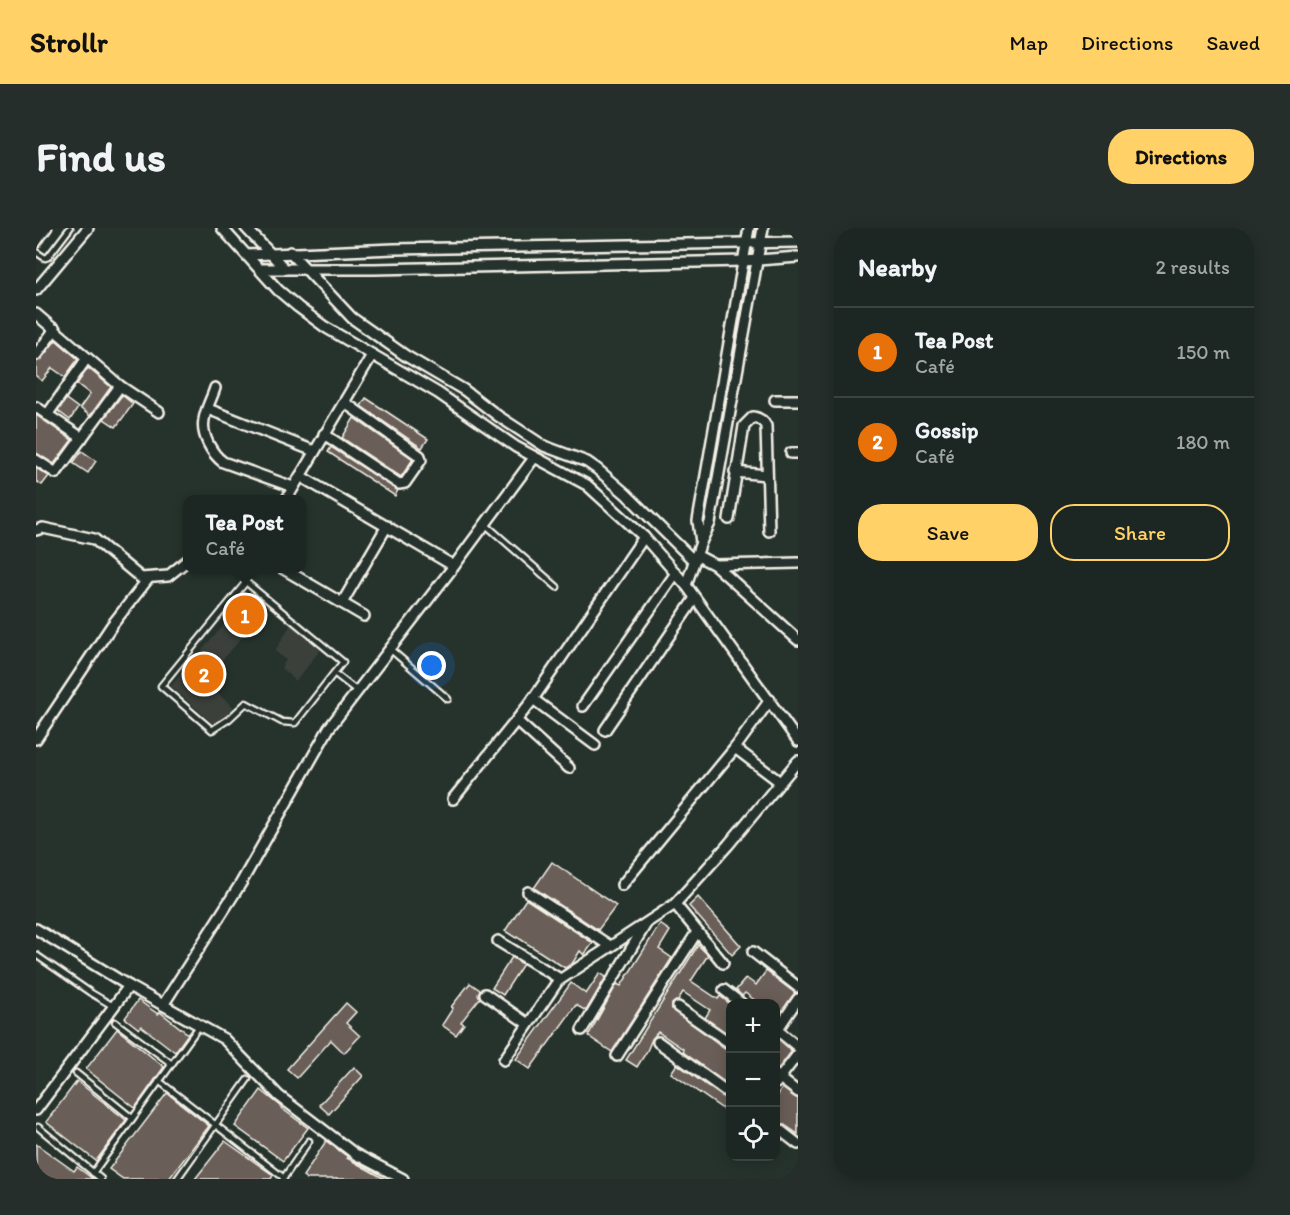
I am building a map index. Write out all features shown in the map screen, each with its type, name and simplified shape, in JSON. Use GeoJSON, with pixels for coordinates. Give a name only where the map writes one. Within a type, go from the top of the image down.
{"type":"FeatureCollection","features":[{"type":"Feature","properties":{"kind":"street"},"geometry":{"type":"LineString","coordinates":[[36,290],[88,228]]}},
{"type":"Feature","properties":{"kind":"street"},"geometry":{"type":"LineString","coordinates":[[222,228],[298,307],[324,327],[438,393],[534,458],[587,485],[644,537],[686,585],[798,741]]}},
{"type":"Feature","properties":{"kind":"street"},"geometry":{"type":"LineString","coordinates":[[246,228],[266,254],[285,268]]}},
{"type":"Feature","properties":{"kind":"street"},"geometry":{"type":"LineString","coordinates":[[701,542],[698,521],[749,228]]}},
{"type":"Feature","properties":{"kind":"street"},"geometry":{"type":"LineString","coordinates":[[686,585],[710,523],[763,228]]}},
{"type":"Feature","properties":{"kind":"street"},"geometry":{"type":"LineString","coordinates":[[249,255],[612,244],[798,242]]}},
{"type":"Feature","properties":{"kind":"street"},"geometry":{"type":"LineString","coordinates":[[290,252],[352,318],[406,356],[464,390],[498,416],[544,446],[587,462],[626,494],[695,558],[715,565],[798,563]]}},
{"type":"Feature","properties":{"kind":"street"},"geometry":{"type":"LineString","coordinates":[[262,269],[374,269],[744,261],[798,257]]}},
{"type":"Feature","properties":{"kind":"street"},"geometry":{"type":"LineString","coordinates":[[36,314],[120,386],[159,412]]}},
{"type":"Feature","properties":{"kind":"street"},"geometry":{"type":"LineString","coordinates":[[36,355],[55,329]]}},
{"type":"Feature","properties":{"kind":"street"},"geometry":{"type":"LineString","coordinates":[[289,495],[372,355]]}},
{"type":"Feature","properties":{"kind":"street"},"geometry":{"type":"LineString","coordinates":[[47,415],[87,358]]}},
{"type":"Feature","properties":{"kind":"street"},"geometry":{"type":"LineString","coordinates":[[36,460],[56,473],[120,386]]}},
{"type":"Feature","properties":{"kind":"street"},"geometry":{"type":"LineString","coordinates":[[216,388],[204,420],[204,428],[208,443],[217,457],[223,462],[293,487]]}},
{"type":"Feature","properties":{"kind":"street"},"geometry":{"type":"LineString","coordinates":[[775,400],[798,400]]}},
{"type":"Feature","properties":{"kind":"street"},"geometry":{"type":"LineString","coordinates":[[324,434],[399,484],[405,483],[421,460],[420,456],[344,402]]}},
{"type":"Feature","properties":{"kind":"street"},"geometry":{"type":"LineString","coordinates":[[36,407],[82,438]]}},
{"type":"Feature","properties":{"kind":"street"},"geometry":{"type":"LineString","coordinates":[[208,409],[314,451]]}},
{"type":"Feature","properties":{"kind":"street"},"geometry":{"type":"LineString","coordinates":[[729,519],[744,426],[753,417],[759,418],[766,426],[769,531]]}},
{"type":"Feature","properties":{"kind":"street"},"geometry":{"type":"LineString","coordinates":[[710,450],[738,457]]}},
{"type":"Feature","properties":{"kind":"street"},"geometry":{"type":"LineString","coordinates":[[163,1005],[241,883],[329,728],[534,458]]}},
{"type":"Feature","properties":{"kind":"street"},"geometry":{"type":"LineString","coordinates":[[735,472],[767,475]]}},
{"type":"Feature","properties":{"kind":"street"},"geometry":{"type":"LineString","coordinates":[[300,476],[454,566]]}},
{"type":"Feature","properties":{"kind":"street"},"geometry":{"type":"LineString","coordinates":[[342,603],[387,526]]}},
{"type":"Feature","properties":{"kind":"street"},"geometry":{"type":"LineString","coordinates":[[36,530],[43,528],[94,539],[141,578],[168,576],[183,564]]}},
{"type":"Feature","properties":{"kind":"street"},"geometry":{"type":"LineString","coordinates":[[453,799],[533,699],[644,537]]}},
{"type":"Feature","properties":{"kind":"street"},"geometry":{"type":"LineString","coordinates":[[715,565],[798,640]]}},
{"type":"Feature","properties":{"kind":"street"},"geometry":{"type":"LineString","coordinates":[[291,573],[364,616]]}},
{"type":"Feature","properties":{"kind":"street"},"geometry":{"type":"LineString","coordinates":[[583,706],[676,573]]}},
{"type":"Feature","properties":{"kind":"street"},"geometry":{"type":"LineString","coordinates":[[36,739],[112,625],[148,579]]}},
{"type":"Feature","properties":{"kind":"street"},"geometry":{"type":"LineString","coordinates":[[604,730],[695,598]]}},
{"type":"Feature","properties":{"kind":"street"},"geometry":{"type":"LineString","coordinates":[[533,699],[594,745]]}},
{"type":"Feature","properties":{"kind":"street"},"geometry":{"type":"LineString","coordinates":[[622,885],[735,748],[770,700]]}},
{"type":"Feature","properties":{"kind":"street"},"geometry":{"type":"LineString","coordinates":[[517,720],[569,768]]}},
{"type":"Feature","properties":{"kind":"street"},"geometry":{"type":"LineString","coordinates":[[735,748],[780,782]]}},
{"type":"Feature","properties":{"kind":"street"},"geometry":{"type":"LineString","coordinates":[[504,1060],[560,979],[675,904],[798,761]]}},
{"type":"Feature","properties":{"kind":"street"},"geometry":{"type":"LineString","coordinates":[[528,892],[610,946]]}},
{"type":"Feature","properties":{"kind":"street"},"geometry":{"type":"LineString","coordinates":[[675,904],[723,963]]}},
{"type":"Feature","properties":{"kind":"street"},"geometry":{"type":"LineString","coordinates":[[582,1030],[647,922]]}},
{"type":"Feature","properties":{"kind":"street"},"geometry":{"type":"LineString","coordinates":[[36,930],[224,1039],[279,1096],[355,1154],[402,1179]]}},
{"type":"Feature","properties":{"kind":"street"},"geometry":{"type":"LineString","coordinates":[[617,1056],[697,932]]}},
{"type":"Feature","properties":{"kind":"street"},"geometry":{"type":"LineString","coordinates":[[498,941],[560,979]]}},
{"type":"Feature","properties":{"kind":"street"},"geometry":{"type":"LineString","coordinates":[[753,952],[798,987]]}},
{"type":"Feature","properties":{"kind":"street"},"geometry":{"type":"LineString","coordinates":[[36,1110],[129,986]]}},
{"type":"Feature","properties":{"kind":"street"},"geometry":{"type":"LineString","coordinates":[[724,990],[736,999]]}},
{"type":"Feature","properties":{"kind":"street"},"geometry":{"type":"LineString","coordinates":[[485,994],[528,1024]]}},
{"type":"Feature","properties":{"kind":"street"},"geometry":{"type":"LineString","coordinates":[[780,1024],[798,999]]}},
{"type":"Feature","properties":{"kind":"street"},"geometry":{"type":"LineString","coordinates":[[678,1007],[726,1040]]}},
{"type":"Feature","properties":{"kind":"street"},"geometry":{"type":"LineString","coordinates":[[780,1033],[798,1047]]}},
{"type":"Feature","properties":{"kind":"street"},"geometry":{"type":"LineString","coordinates":[[658,1041],[726,1091]]}},
{"type":"Feature","properties":{"kind":"street"},"geometry":{"type":"LineString","coordinates":[[780,1075],[798,1054]]}},
{"type":"Feature","properties":{"kind":"street"},"geometry":{"type":"LineString","coordinates":[[780,1081],[798,1092]]}},
{"type":"Feature","properties":{"kind":"street"},"geometry":{"type":"LineString","coordinates":[[780,1130],[798,1144]]}},
{"type":"Feature","properties":{"kind":"lane"},"geometry":{"type":"LineString","coordinates":[[36,246],[49,228]]}},
{"type":"Feature","properties":{"kind":"lane"},"geometry":{"type":"LineString","coordinates":[[36,252],[45,258],[48,256],[70,228]]}},
{"type":"Feature","properties":{"kind":"lane"},"geometry":{"type":"LineString","coordinates":[[485,524],[557,587]]}},
{"type":"Feature","properties":{"kind":"lane"},"geometry":{"type":"LineString","coordinates":[[246,582],[343,662],[334,673],[295,723],[282,722],[246,704],[212,730],[161,686],[246,582]]}},
{"type":"Feature","properties":{"kind":"lane"},"geometry":{"type":"LineString","coordinates":[[390,649],[448,699]]}},
{"type":"Feature","properties":{"kind":"lane"},"geometry":{"type":"LineString","coordinates":[[334,673],[357,691]]}},
{"type":"Feature","properties":{"kind":"lane"},"geometry":{"type":"LineString","coordinates":[[36,955],[113,1006]]}},
{"type":"Feature","properties":{"kind":"lane"},"geometry":{"type":"LineString","coordinates":[[115,1022],[172,1064]]}},
{"type":"Feature","properties":{"kind":"lane"},"geometry":{"type":"LineString","coordinates":[[93,1173],[200,1025]]}},
{"type":"Feature","properties":{"kind":"lane"},"geometry":{"type":"LineString","coordinates":[[76,1073],[132,1118]]}},
{"type":"Feature","properties":{"kind":"lane"},"geometry":{"type":"LineString","coordinates":[[177,1179],[248,1079]]}},
{"type":"Feature","properties":{"kind":"lane"},"geometry":{"type":"LineString","coordinates":[[159,1081],[284,1178],[309,1141]]}},
{"type":"Feature","properties":{"kind":"lane"},"geometry":{"type":"LineString","coordinates":[[38,1126],[101,1179]]}},
{"type":"Feature","properties":{"kind":"shaded area"},"geometry":{"type":"Polygon","coordinates":[[[250,595],[267,609],[204,681],[235,709],[218,728],[171,686],[250,595]]]}},
{"type":"Feature","properties":{"kind":"shaded area"},"geometry":{"type":"Polygon","coordinates":[[[291,624],[320,650],[296,681],[281,668],[286,660],[275,651],[291,624]]]}},
{"type":"Feature","properties":{"kind":"building"},"geometry":{"type":"Polygon","coordinates":[[[56,340],[78,359],[65,377],[52,368],[42,381],[36,376],[36,362],[56,340]]]}},
{"type":"Feature","properties":{"kind":"building"},"geometry":{"type":"Polygon","coordinates":[[[88,368],[111,387],[90,416],[80,408],[90,394],[77,384],[88,368]]]}},
{"type":"Feature","properties":{"kind":"building"},"geometry":{"type":"Polygon","coordinates":[[[122,395],[133,404],[116,427],[104,419],[122,395]]]}},
{"type":"Feature","properties":{"kind":"building"},"geometry":{"type":"Polygon","coordinates":[[[366,398],[428,439],[422,448],[361,406],[366,398]]]}},
{"type":"Feature","properties":{"kind":"building"},"geometry":{"type":"Polygon","coordinates":[[[66,399],[78,408],[70,420],[58,411],[66,399]]]}},
{"type":"Feature","properties":{"kind":"building"},"geometry":{"type":"Polygon","coordinates":[[[36,415],[72,440],[54,464],[36,453],[36,415]]]}},
{"type":"Feature","properties":{"kind":"building"},"geometry":{"type":"Polygon","coordinates":[[[354,418],[413,459],[401,477],[342,438],[354,418]]]}},
{"type":"Feature","properties":{"kind":"building"},"geometry":{"type":"Polygon","coordinates":[[[331,447],[398,490],[395,496],[328,452],[331,447]]]}},
{"type":"Feature","properties":{"kind":"building"},"geometry":{"type":"Polygon","coordinates":[[[82,451],[96,461],[88,473],[73,463],[82,451]]]}},
{"type":"Feature","properties":{"kind":"building"},"geometry":{"type":"Polygon","coordinates":[[[36,468],[49,476],[42,485],[36,481],[36,468]]]}},
{"type":"Feature","properties":{"kind":"building"},"geometry":{"type":"Polygon","coordinates":[[[552,862],[616,906],[598,930],[534,888],[552,862]]]}},
{"type":"Feature","properties":{"kind":"building"},"geometry":{"type":"Polygon","coordinates":[[[698,897],[741,946],[732,955],[689,906],[698,897]]]}},
{"type":"Feature","properties":{"kind":"building"},"geometry":{"type":"Polygon","coordinates":[[[526,899],[593,943],[584,955],[580,951],[572,964],[565,968],[505,931],[526,899]]]}},
{"type":"Feature","properties":{"kind":"building"},"geometry":{"type":"Polygon","coordinates":[[[660,924],[670,931],[659,949],[672,958],[612,1052],[588,1036],[617,984],[621,986],[660,924]]]}},
{"type":"Feature","properties":{"kind":"building"},"geometry":{"type":"Polygon","coordinates":[[[698,945],[708,955],[691,981],[718,999],[720,996],[726,1001],[726,1032],[705,1018],[710,1010],[683,992],[672,1004],[672,1009],[726,1049],[726,1083],[658,1032],[637,1067],[626,1060],[698,945]]]}},
{"type":"Feature","properties":{"kind":"building"},"geometry":{"type":"Polygon","coordinates":[[[512,957],[523,964],[503,995],[492,988],[512,957]]]}},
{"type":"Feature","properties":{"kind":"building"},"geometry":{"type":"Polygon","coordinates":[[[766,971],[795,993],[780,1013],[780,999],[753,999],[745,993],[742,996],[736,990],[746,978],[756,985],[766,971]]]}},
{"type":"Feature","properties":{"kind":"building"},"geometry":{"type":"Polygon","coordinates":[[[600,973],[606,977],[586,1011],[576,1005],[530,1069],[516,1059],[571,983],[586,994],[600,973]]]}},
{"type":"Feature","properties":{"kind":"building"},"geometry":{"type":"Polygon","coordinates":[[[470,983],[480,990],[478,994],[480,998],[461,1022],[464,1024],[456,1035],[442,1025],[453,1008],[451,1007],[470,983]]]}},
{"type":"Feature","properties":{"kind":"building"},"geometry":{"type":"Polygon","coordinates":[[[138,1000],[158,1014],[160,1012],[188,1034],[175,1052],[141,1026],[139,1029],[125,1018],[138,1000]]]}},
{"type":"Feature","properties":{"kind":"building"},"geometry":{"type":"Polygon","coordinates":[[[346,1003],[356,1012],[346,1023],[360,1036],[344,1053],[331,1040],[297,1078],[287,1069],[346,1003]]]}},
{"type":"Feature","properties":{"kind":"building"},"geometry":{"type":"Polygon","coordinates":[[[117,1029],[164,1067],[135,1108],[86,1069],[117,1029]]]}},
{"type":"Feature","properties":{"kind":"building"},"geometry":{"type":"Polygon","coordinates":[[[780,1040],[792,1051],[780,1066],[780,1040]]]}},
{"type":"Feature","properties":{"kind":"building"},"geometry":{"type":"Polygon","coordinates":[[[677,1064],[726,1099],[726,1111],[671,1073],[677,1064]]]}},
{"type":"Feature","properties":{"kind":"building"},"geometry":{"type":"Polygon","coordinates":[[[354,1067],[363,1076],[329,1114],[319,1105],[354,1067]]]}},
{"type":"Feature","properties":{"kind":"building"},"geometry":{"type":"Polygon","coordinates":[[[77,1081],[126,1120],[96,1161],[46,1122],[77,1081]]]}},
{"type":"Feature","properties":{"kind":"building"},"geometry":{"type":"Polygon","coordinates":[[[782,1088],[798,1099],[798,1134],[780,1122],[782,1088]]]}},
{"type":"Feature","properties":{"kind":"building"},"geometry":{"type":"Polygon","coordinates":[[[261,1090],[308,1128],[283,1161],[235,1126],[261,1090]]]}},
{"type":"Feature","properties":{"kind":"building"},"geometry":{"type":"Polygon","coordinates":[[[167,1093],[209,1126],[169,1179],[123,1179],[109,1169],[167,1093]]]}},
{"type":"Feature","properties":{"kind":"building"},"geometry":{"type":"Polygon","coordinates":[[[225,1141],[273,1175],[271,1179],[195,1179],[225,1141]]]}},
{"type":"Feature","properties":{"kind":"building"},"geometry":{"type":"Polygon","coordinates":[[[326,1141],[347,1158],[385,1179],[307,1179],[303,1176],[326,1141]]]}},
{"type":"Feature","properties":{"kind":"building"},"geometry":{"type":"Polygon","coordinates":[[[36,1144],[74,1171],[77,1167],[93,1179],[36,1179],[36,1144]]]}},
{"type":"Feature","properties":{"kind":"place","name":"Tea Post"},"geometry":{"type":"Point","coordinates":[245,615]}},
{"type":"Feature","properties":{"kind":"place","name":"Gossip"},"geometry":{"type":"Point","coordinates":[204,674]}}]}
